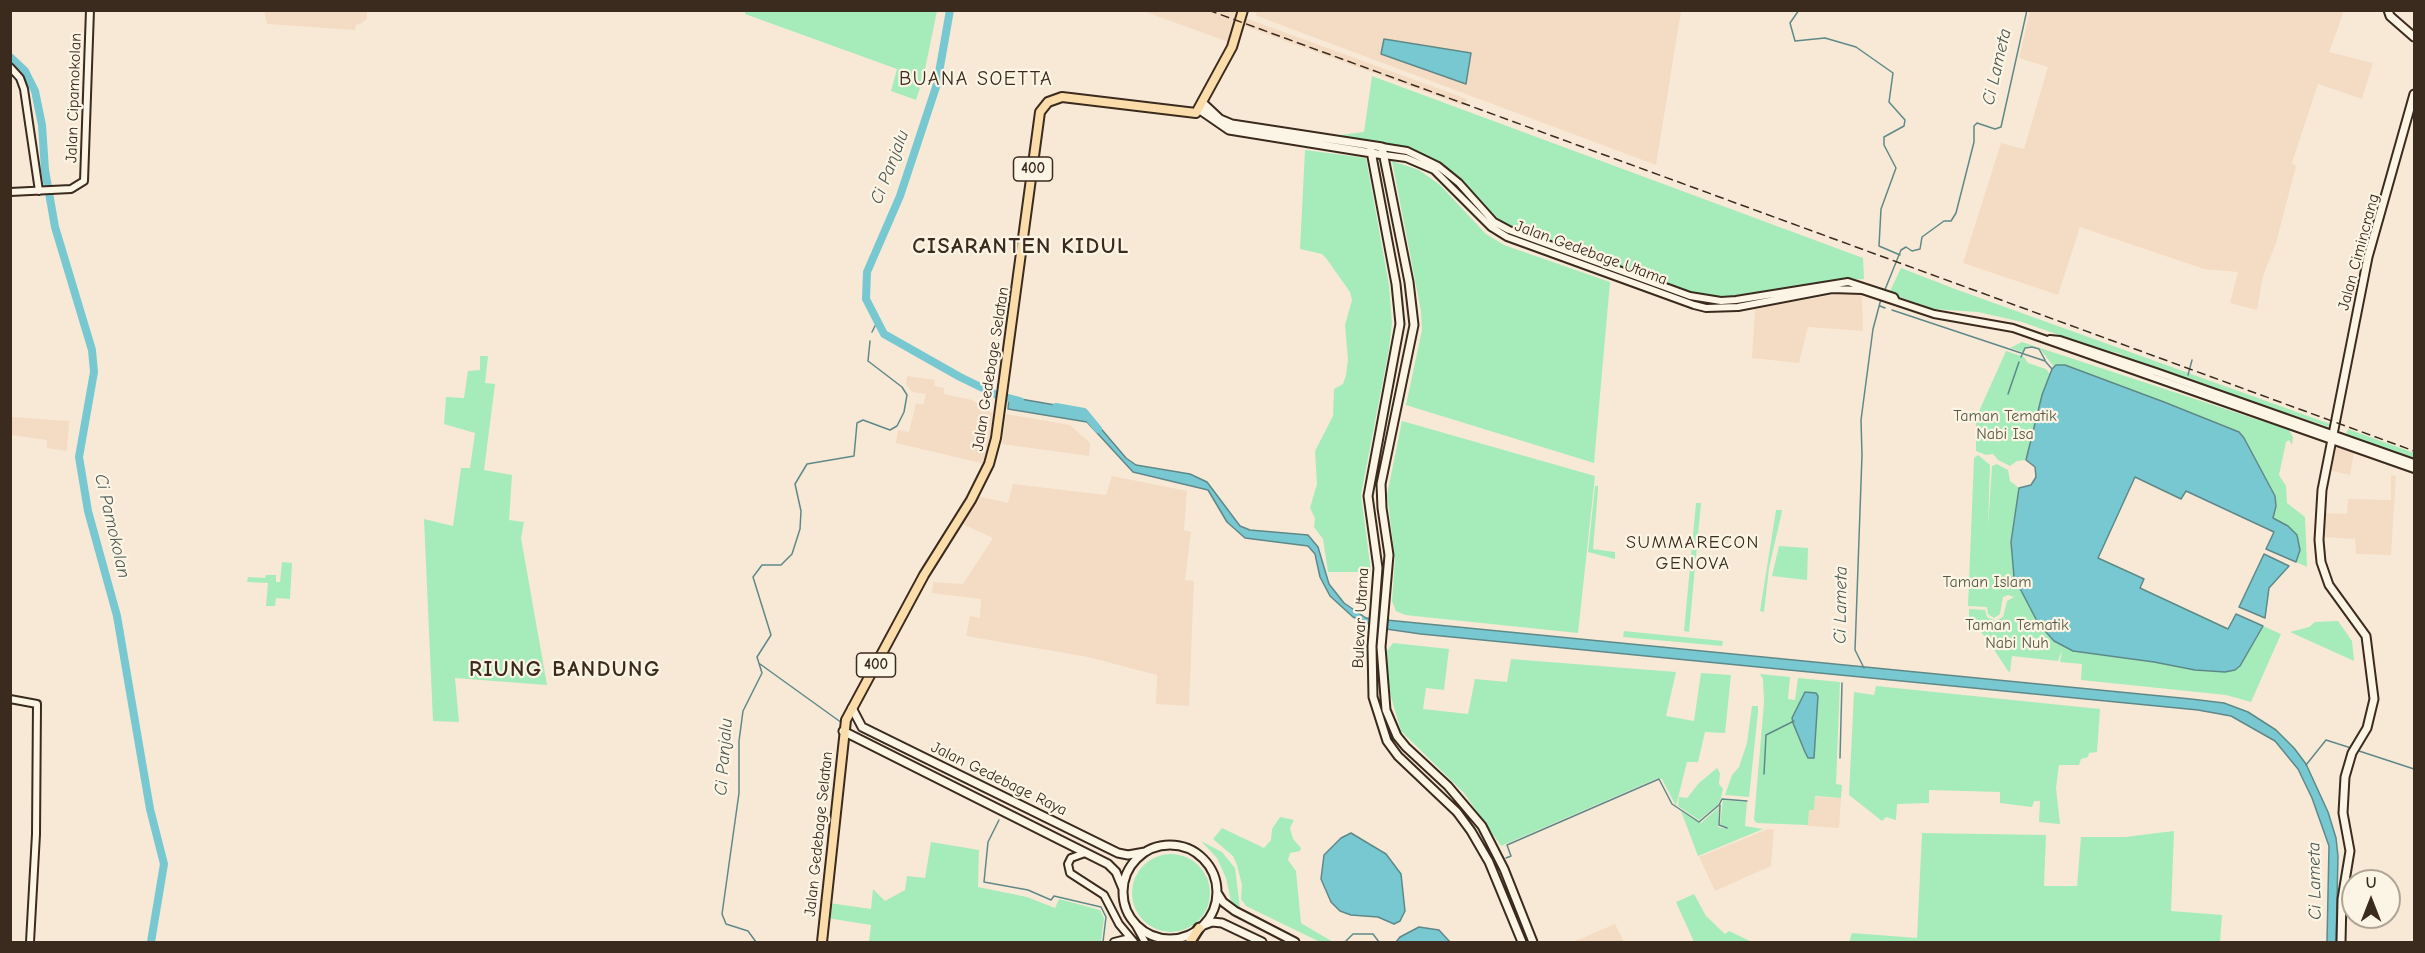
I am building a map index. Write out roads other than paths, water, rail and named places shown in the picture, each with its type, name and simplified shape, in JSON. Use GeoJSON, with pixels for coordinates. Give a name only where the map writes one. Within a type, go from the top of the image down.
{"type":"FeatureCollection","features":[{"type":"Feature","properties":{"kind":"highway"},"geometry":{"type":"LineString","coordinates":[[1190,942],[1199,928]]}},
{"type":"Feature","properties":{"kind":"main road"},"geometry":{"type":"LineString","coordinates":[[1201,106],[1232,47],[1243,10]]}},
{"type":"Feature","properties":{"kind":"main road"},"geometry":{"type":"LineString","coordinates":[[2388,10],[2390,16],[2415,37]]}},
{"type":"Feature","properties":{"kind":"main road","name":"Jalan Cimincrang"},"geometry":{"type":"LineString","coordinates":[[2342,942],[2342,899],[2350,851],[2343,813],[2344,787],[2353,750],[2367,728],[2374,699],[2366,636],[2329,585],[2321,562],[2319,540],[2321,500],[2368,257],[2415,94]]}},
{"type":"Feature","properties":{"kind":"main road","name":"Jalan Gedebage Selatan"},"geometry":{"type":"LineString","coordinates":[[822,942],[843,731],[852,708],[924,575],[989,464],[1022,265],[1039,116],[1042,108],[1051,100],[1065,97],[1190,115],[1201,106]]}},
{"type":"Feature","properties":{"kind":"main road","name":"Jalan Gedebage Utama"},"geometry":{"type":"LineString","coordinates":[[1201,106],[1229,130],[1272,133],[1383,151]]}},
{"type":"Feature","properties":{"kind":"main road","name":"Bulevar Utama"},"geometry":{"type":"LineString","coordinates":[[1371,149],[1396,284],[1400,324],[1368,495],[1378,568],[1371,671],[1376,712],[1387,741],[1398,756],[1439,793],[1471,831],[1489,862],[1522,942]]}},
{"type":"Feature","properties":{"kind":"main road","name":"Bulevar Utama"},"geometry":{"type":"LineString","coordinates":[[1383,151],[1409,282],[1413,325],[1381,484],[1389,579],[1384,613],[1381,670],[1386,710],[1397,736],[1406,747],[1467,806],[1499,857],[1533,942]]}},
{"type":"Feature","properties":{"kind":"main road"},"geometry":{"type":"LineString","coordinates":[[1396,284],[1409,282]]}},
{"type":"Feature","properties":{"kind":"main road"},"geometry":{"type":"LineString","coordinates":[[1374,538],[1387,536]]}},
{"type":"Feature","properties":{"kind":"main road","name":"Jalan Gedebage Raya"},"geometry":{"type":"LineString","coordinates":[[852,708],[862,727],[1121,854],[1144,852]]}},
{"type":"Feature","properties":{"kind":"main road"},"geometry":{"type":"LineString","coordinates":[[1376,712],[1386,710]]}},
{"type":"Feature","properties":{"kind":"main road","name":"Jalan Gedebage Raya"},"geometry":{"type":"LineString","coordinates":[[843,731],[1088,854],[1114,869],[1123,889]]}},
{"type":"Feature","properties":{"kind":"main road"},"geometry":{"type":"LineString","coordinates":[[931,775],[936,763]]}},
{"type":"Feature","properties":{"kind":"main road"},"geometry":{"type":"LineString","coordinates":[[1439,793],[1448,786]]}},
{"type":"Feature","properties":{"kind":"main road"},"geometry":{"type":"LineString","coordinates":[[1262,942],[1222,923],[1210,922],[1181,937],[1168,939],[1155,936],[1134,922],[1126,908],[1123,889],[1128,871],[1144,852],[1168,845],[1193,850],[1211,867],[1223,902],[1235,911],[1295,942]]}},
{"type":"Feature","properties":{"kind":"main road"},"geometry":{"type":"LineString","coordinates":[[1489,862],[1499,857]]}},
{"type":"Feature","properties":{"kind":"main road"},"geometry":{"type":"LineString","coordinates":[[1199,928],[1211,915],[1218,891]]}},
{"type":"Feature","properties":{"kind":"street","name":"Jalan Cipamokolan"},"geometry":{"type":"LineString","coordinates":[[10,192],[78,187],[85,177],[90,10]]}},
{"type":"Feature","properties":{"kind":"street"},"geometry":{"type":"LineString","coordinates":[[10,67],[20,78],[24,89],[41,191]]}},
{"type":"Feature","properties":{"kind":"street","name":"Jalan Gedebage Utama"},"geometry":{"type":"LineString","coordinates":[[1383,151],[1407,151],[1438,166],[1459,183],[1508,234],[1660,289],[1721,301],[1848,285],[1863,288],[1934,314],[1991,322],[2046,339],[2057,346],[2332,436]]}},
{"type":"Feature","properties":{"kind":"street"},"geometry":{"type":"LineString","coordinates":[[2332,436],[2415,463]]}},
{"type":"Feature","properties":{"kind":"street"},"geometry":{"type":"LineString","coordinates":[[2332,436],[2415,469]]}},
{"type":"Feature","properties":{"kind":"street"},"geometry":{"type":"LineString","coordinates":[[10,699],[37,704],[36,834],[30,942]]}},
{"type":"Feature","properties":{"kind":"street"},"geometry":{"type":"LineString","coordinates":[[1088,854],[1079,853],[1071,858],[1068,864],[1070,873],[1104,895],[1132,940],[1114,942]]}},
{"type":"Feature","properties":{"kind":"street"},"geometry":{"type":"LineString","coordinates":[[1134,922],[1145,942]]}},
{"type":"Feature","properties":{"kind":"water"},"geometry":{"type":"Polygon","coordinates":[[[1384,39],[1471,53],[1466,84],[1381,54],[1384,39]]]}},
{"type":"Feature","properties":{"kind":"water"},"geometry":{"type":"Polygon","coordinates":[[[2056,365],[2065,365],[2164,402],[2239,432],[2244,438],[2275,496],[2276,506],[2273,518],[2288,526],[2297,535],[2300,550],[2296,562],[2266,549],[2274,532],[2186,491],[2181,499],[2135,477],[2098,558],[2144,579],[2140,588],[2228,629],[2236,614],[2263,626],[2240,666],[2235,670],[2225,672],[2195,670],[2073,651],[2054,641],[2038,623],[2014,577],[2011,542],[2019,488],[2031,485],[2036,477],[2035,467],[2026,460],[2042,395],[2052,369],[2056,365]]]}},
{"type":"Feature","properties":{"kind":"water"},"geometry":{"type":"Polygon","coordinates":[[[1009,397],[1061,406],[1084,415],[1097,424],[1126,458],[1136,465],[1190,474],[1207,482],[1240,526],[1250,530],[1308,535],[1318,547],[1329,584],[1344,603],[1366,618],[2191,699],[2224,703],[2248,712],[2276,730],[2294,748],[2306,764],[2328,812],[2336,838],[2338,856],[2336,942],[2327,942],[2329,846],[2312,798],[2298,769],[2275,741],[2231,716],[2198,710],[1379,628],[1353,617],[1330,596],[1320,577],[1315,554],[1308,546],[1245,538],[1227,522],[1208,490],[1133,472],[1087,422],[1008,409],[1009,397]]]}},
{"type":"Feature","properties":{"kind":"water"},"geometry":{"type":"Polygon","coordinates":[[[2264,554],[2289,566],[2269,588],[2265,618],[2239,607],[2264,554]]]}},
{"type":"Feature","properties":{"kind":"water"},"geometry":{"type":"Polygon","coordinates":[[[1805,692],[1816,693],[1818,696],[1814,758],[1808,758],[1792,718],[1805,692]]]}},
{"type":"Feature","properties":{"kind":"water"},"geometry":{"type":"Polygon","coordinates":[[[1351,833],[1386,854],[1401,874],[1405,911],[1400,921],[1394,924],[1378,917],[1351,915],[1340,911],[1331,902],[1321,879],[1324,855],[1341,838],[1351,833]]]}},
{"type":"Feature","properties":{"kind":"water"},"geometry":{"type":"Polygon","coordinates":[[[1419,927],[1439,930],[1450,942],[1396,942],[1400,937],[1419,927]]]}},
{"type":"Feature","properties":{"kind":"waterway","name":"Ci Panjalu"},"geometry":{"type":"LineString","coordinates":[[950,10],[937,84],[900,196],[867,272],[866,299],[884,334],[960,377],[997,395],[1020,401]]}},
{"type":"Feature","properties":{"kind":"waterway"},"geometry":{"type":"LineString","coordinates":[[1799,10],[1790,23],[1795,41],[1825,38],[1856,47],[1893,73],[1889,102],[1905,120],[1904,126],[1884,137],[1884,145],[1896,168],[1881,209],[1879,246],[1900,255]]}},
{"type":"Feature","properties":{"kind":"waterway","name":"Ci Lameta"},"geometry":{"type":"LineString","coordinates":[[1884,292],[1901,250],[1906,247],[1912,251],[1920,249],[1922,237],[1944,221],[1951,221],[1956,213],[1974,142],[1974,126],[1977,123],[1995,129],[2001,127],[2027,10]]}},
{"type":"Feature","properties":{"kind":"waterway","name":"Ci Pamokolan"},"geometry":{"type":"LineString","coordinates":[[10,57],[25,71],[35,91],[42,125],[45,170],[55,227],[92,350],[94,372],[79,457],[88,511],[117,616],[150,809],[164,864],[151,942]]}},
{"type":"Feature","properties":{"kind":"waterway","name":"Ci Lameta"},"geometry":{"type":"LineString","coordinates":[[1864,668],[1855,650],[1862,455],[1861,420],[1873,329],[1881,299]]}},
{"type":"Feature","properties":{"kind":"waterway","name":"Ci Lameta"},"geometry":{"type":"LineString","coordinates":[[1880,306],[1885,308]]}},
{"type":"Feature","properties":{"kind":"waterway"},"geometry":{"type":"LineString","coordinates":[[1892,310],[2045,361],[2052,369]]}},
{"type":"Feature","properties":{"kind":"waterway","name":"Ci Panjalu"},"geometry":{"type":"LineString","coordinates":[[872,332],[876,324]]}},
{"type":"Feature","properties":{"kind":"waterway","name":"Ci Panjalu"},"geometry":{"type":"LineString","coordinates":[[756,942],[748,931],[726,924],[722,914],[739,793],[739,741],[743,711],[762,673],[757,657],[771,635],[753,577],[762,565],[781,565],[792,554],[800,529],[801,511],[795,484],[807,464],[854,456],[857,423],[863,420],[890,430],[897,426],[904,412],[907,395],[902,387],[868,361],[870,341]]}},
{"type":"Feature","properties":{"kind":"waterway"},"geometry":{"type":"LineString","coordinates":[[2021,357],[2025,348],[2032,347],[2039,349],[2045,360]]}},
{"type":"Feature","properties":{"kind":"waterway"},"geometry":{"type":"LineString","coordinates":[[2188,375],[2192,360]]}},
{"type":"Feature","properties":{"kind":"waterway"},"geometry":{"type":"LineString","coordinates":[[2008,394],[2019,362]]}},
{"type":"Feature","properties":{"kind":"waterway"},"geometry":{"type":"LineString","coordinates":[[1056,407],[1084,412],[1098,429]]}},
{"type":"Feature","properties":{"kind":"waterway"},"geometry":{"type":"LineString","coordinates":[[760,664],[842,723]]}},
{"type":"Feature","properties":{"kind":"waterway"},"geometry":{"type":"LineString","coordinates":[[1840,758],[1842,683]]}},
{"type":"Feature","properties":{"kind":"waterway"},"geometry":{"type":"LineString","coordinates":[[1764,774],[1766,735],[1794,721]]}},
{"type":"Feature","properties":{"kind":"waterway"},"geometry":{"type":"LineString","coordinates":[[2306,765],[2326,740],[2351,748]]}},
{"type":"Feature","properties":{"kind":"waterway"},"geometry":{"type":"LineString","coordinates":[[2356,750],[2414,769]]}},
{"type":"Feature","properties":{"kind":"waterway"},"geometry":{"type":"LineString","coordinates":[[1506,858],[1511,856],[1507,845],[1659,779],[1672,804],[1699,822],[1719,805],[1722,799],[1747,801]]}},
{"type":"Feature","properties":{"kind":"waterway"},"geometry":{"type":"LineString","coordinates":[[1720,805],[1719,825],[1727,828]]}},
{"type":"Feature","properties":{"kind":"waterway"},"geometry":{"type":"LineString","coordinates":[[999,820],[988,842],[984,882],[1028,890],[1051,900],[1054,896],[1101,907],[1106,917],[1103,942]]}},
{"type":"Feature","properties":{"kind":"waterway"},"geometry":{"type":"LineString","coordinates":[[1345,942],[1353,934],[1373,934],[1379,942]]}},
{"type":"Feature","properties":{"kind":"railway"},"geometry":{"type":"LineString","coordinates":[[1208,10],[2414,451]]}},
{"type":"Feature","properties":{"kind":"district","name":"BUANA SOETTA"},"geometry":{"type":"Point","coordinates":[976,79]}},
{"type":"Feature","properties":{"kind":"district","name":"CISARANTEN KIDUL"},"geometry":{"type":"Point","coordinates":[1021,247]}},
{"type":"Feature","properties":{"kind":"district","name":"SUMMARECON GENOVA"},"geometry":{"type":"Point","coordinates":[1693,553]}},
{"type":"Feature","properties":{"kind":"district","name":"RIUNG BANDUNG"},"geometry":{"type":"Point","coordinates":[565,670]}},
{"type":"Feature","properties":{"kind":"park label","name":"Taman Tematik Nabi Isa"},"geometry":{"type":"Point","coordinates":[2005,425]}},
{"type":"Feature","properties":{"kind":"park label","name":"Taman Islam"},"geometry":{"type":"Point","coordinates":[1987,582]}},
{"type":"Feature","properties":{"kind":"park label","name":"Taman Tematik Nabi Nuh"},"geometry":{"type":"Point","coordinates":[2017,634]}}]}
